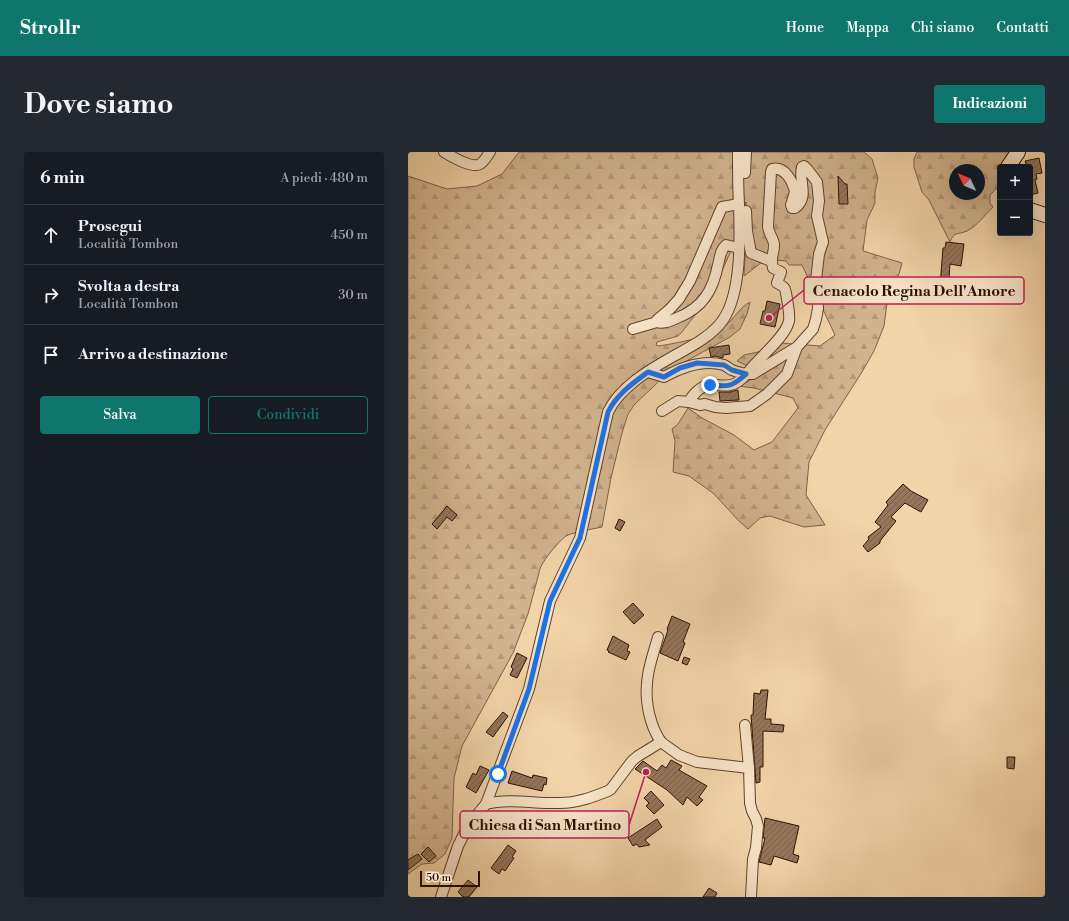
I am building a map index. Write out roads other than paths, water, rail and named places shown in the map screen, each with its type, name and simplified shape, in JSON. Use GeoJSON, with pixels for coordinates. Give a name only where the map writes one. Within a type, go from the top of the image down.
{"type":"FeatureCollection","features":[{"type":"Feature","properties":{"kind":"street"},"geometry":{"type":"LineString","coordinates":[[444,152],[470,165],[476,166],[481,163],[490,152]]}},
{"type":"Feature","properties":{"kind":"street"},"geometry":{"type":"LineString","coordinates":[[441,897],[458,846],[472,821],[486,804],[529,689],[550,601],[580,538],[608,412],[612,403],[622,392],[648,372],[697,343],[722,321],[729,311],[733,297],[740,248],[738,152]]}},
{"type":"Feature","properties":{"kind":"street"},"geometry":{"type":"LineString","coordinates":[[746,152],[746,220],[749,245],[752,254],[770,261]]}},
{"type":"Feature","properties":{"kind":"street"},"geometry":{"type":"LineString","coordinates":[[1010,164],[1018,152]]}},
{"type":"Feature","properties":{"kind":"street"},"geometry":{"type":"LineString","coordinates":[[648,372],[664,377],[680,368],[697,363],[724,365],[732,370],[746,374],[754,374],[797,348],[813,329],[818,308],[816,280],[823,242],[818,216],[819,201],[817,182],[804,166],[802,167],[801,172],[804,192],[799,205],[795,208],[792,208],[791,205],[795,196],[795,190],[788,177],[783,171],[777,168],[772,169],[771,172],[768,226],[769,234],[774,246],[770,261],[773,268],[781,272],[777,283],[786,288],[789,308],[789,320],[783,333],[746,374],[736,383],[730,385],[704,386],[690,398],[689,402]]}},
{"type":"Feature","properties":{"kind":"street"},"geometry":{"type":"LineString","coordinates":[[657,322],[656,320],[670,309],[679,299],[690,281],[722,207],[739,204]]}},
{"type":"Feature","properties":{"kind":"street"},"geometry":{"type":"LineString","coordinates":[[1033,211],[1045,215]]}},
{"type":"Feature","properties":{"kind":"street"},"geometry":{"type":"LineString","coordinates":[[633,329],[657,322],[667,322],[680,318],[701,303],[710,291],[720,255],[724,247],[726,245],[740,248]]}},
{"type":"Feature","properties":{"kind":"street"},"geometry":{"type":"LineString","coordinates":[[662,411],[678,401],[726,408],[750,406],[766,394],[787,374],[797,348]]}},
{"type":"Feature","properties":{"kind":"street"},"geometry":{"type":"LineString","coordinates":[[658,637],[647,681],[647,692],[653,727],[661,742],[679,755],[697,762],[748,768]]}},
{"type":"Feature","properties":{"kind":"street"},"geometry":{"type":"LineString","coordinates":[[745,725],[750,803],[758,826],[756,848],[753,859],[751,897]]}},
{"type":"Feature","properties":{"kind":"street"},"geometry":{"type":"LineString","coordinates":[[486,804],[499,801],[570,802],[611,790],[632,761],[661,742]]}},
{"type":"Feature","properties":{"kind":"place","name":"Cenacolo Regina Dell'Amore"},"geometry":{"type":"Point","coordinates":[769,318]}},
{"type":"Feature","properties":{"kind":"place","name":"Chiesa di San Martino"},"geometry":{"type":"Point","coordinates":[646,772]}}]}
